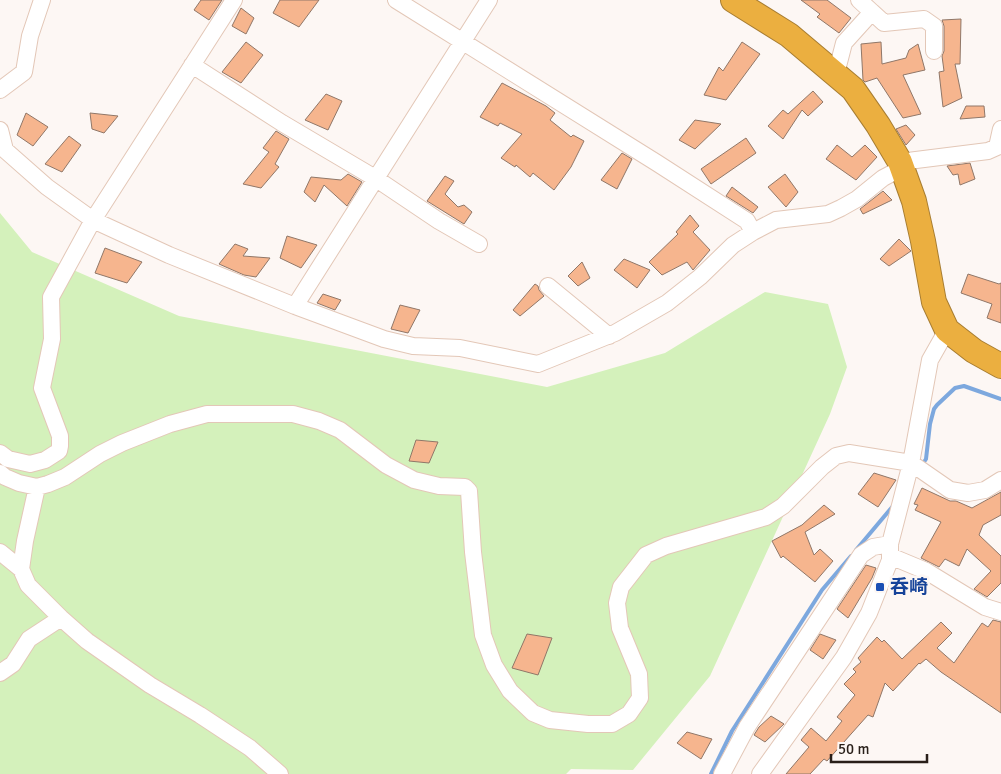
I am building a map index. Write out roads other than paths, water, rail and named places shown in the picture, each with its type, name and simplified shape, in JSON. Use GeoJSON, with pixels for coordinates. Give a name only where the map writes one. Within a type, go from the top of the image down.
{"type":"FeatureCollection","features":[{"type":"Feature","properties":{"kind":"highway"},"geometry":{"type":"LineString","coordinates":[[733,0],[789,35],[836,74],[852,89],[878,124],[901,165],[914,200],[934,302],[947,330],[974,351],[1001,366]]}},
{"type":"Feature","properties":{"kind":"street"},"geometry":{"type":"LineString","coordinates":[[0,90],[24,72],[30,36],[42,0]]}},
{"type":"Feature","properties":{"kind":"street"},"geometry":{"type":"LineString","coordinates":[[0,453],[8,459],[30,464],[45,460],[59,450],[60,436],[42,388],[52,339],[51,296],[93,220],[234,0]]}},
{"type":"Feature","properties":{"kind":"street"},"geometry":{"type":"LineString","coordinates":[[396,0],[657,163],[746,221],[753,232]]}},
{"type":"Feature","properties":{"kind":"street"},"geometry":{"type":"LineString","coordinates":[[296,306],[375,178],[490,0]]}},
{"type":"Feature","properties":{"kind":"street"},"geometry":{"type":"LineString","coordinates":[[859,0],[884,23],[924,19],[934,26],[934,51]]}},
{"type":"Feature","properties":{"kind":"street"},"geometry":{"type":"LineString","coordinates":[[836,74],[844,43],[872,12]]}},
{"type":"Feature","properties":{"kind":"street"},"geometry":{"type":"LineString","coordinates":[[192,65],[282,123],[375,178],[439,221],[479,244]]}},
{"type":"Feature","properties":{"kind":"street"},"geometry":{"type":"LineString","coordinates":[[0,130],[5,150],[47,188],[93,220],[169,255],[384,339],[413,346],[460,348],[538,364],[609,336],[667,303],[700,277],[733,245],[776,220],[828,214],[857,199],[901,165],[988,151],[997,147],[1001,129]]}},
{"type":"Feature","properties":{"kind":"street"},"geometry":{"type":"LineString","coordinates":[[548,286],[609,336]]}},
{"type":"Feature","properties":{"kind":"street"},"geometry":{"type":"LineString","coordinates":[[760,774],[844,657],[869,612],[890,560],[890,550],[910,467],[930,360],[947,330]]}},
{"type":"Feature","properties":{"kind":"street"},"geometry":{"type":"LineString","coordinates":[[0,473],[19,483],[37,487],[48,484],[65,477],[100,454],[122,443],[170,424],[207,414],[293,414],[319,421],[340,430],[386,465],[414,480],[439,486],[465,487],[469,491],[473,552],[483,635],[494,665],[510,691],[533,713],[550,720],[588,724],[612,724],[629,714],[640,698],[639,674],[620,628],[617,604],[621,587],[646,555],[666,546],[766,517],[783,506],[822,466],[836,456],[849,453],[910,467],[926,474],[950,490],[968,493],[985,490],[1001,480]]}},
{"type":"Feature","properties":{"kind":"street"},"geometry":{"type":"LineString","coordinates":[[21,569],[37,487]]}},
{"type":"Feature","properties":{"kind":"street"},"geometry":{"type":"LineString","coordinates":[[722,774],[747,728],[861,555],[873,547],[890,550],[985,607],[1001,612]]}},
{"type":"Feature","properties":{"kind":"street"},"geometry":{"type":"LineString","coordinates":[[0,552],[21,569],[28,585],[87,641],[150,686],[200,715],[250,748],[280,774]]}},
{"type":"Feature","properties":{"kind":"street"},"geometry":{"type":"LineString","coordinates":[[0,673],[13,664],[29,639],[61,618]]}},
{"type":"Feature","properties":{"kind":"waterway"},"geometry":{"type":"LineString","coordinates":[[922,465],[926,459],[930,424],[934,409],[955,388],[964,386],[1001,399]]}},
{"type":"Feature","properties":{"kind":"waterway"},"geometry":{"type":"LineString","coordinates":[[856,550],[893,506]]}},
{"type":"Feature","properties":{"kind":"waterway"},"geometry":{"type":"LineString","coordinates":[[711,774],[732,731],[822,590],[851,556]]}},
{"type":"Feature","properties":{"kind":"place","name":"呑崎"},"geometry":{"type":"Point","coordinates":[880,587]}}]}
